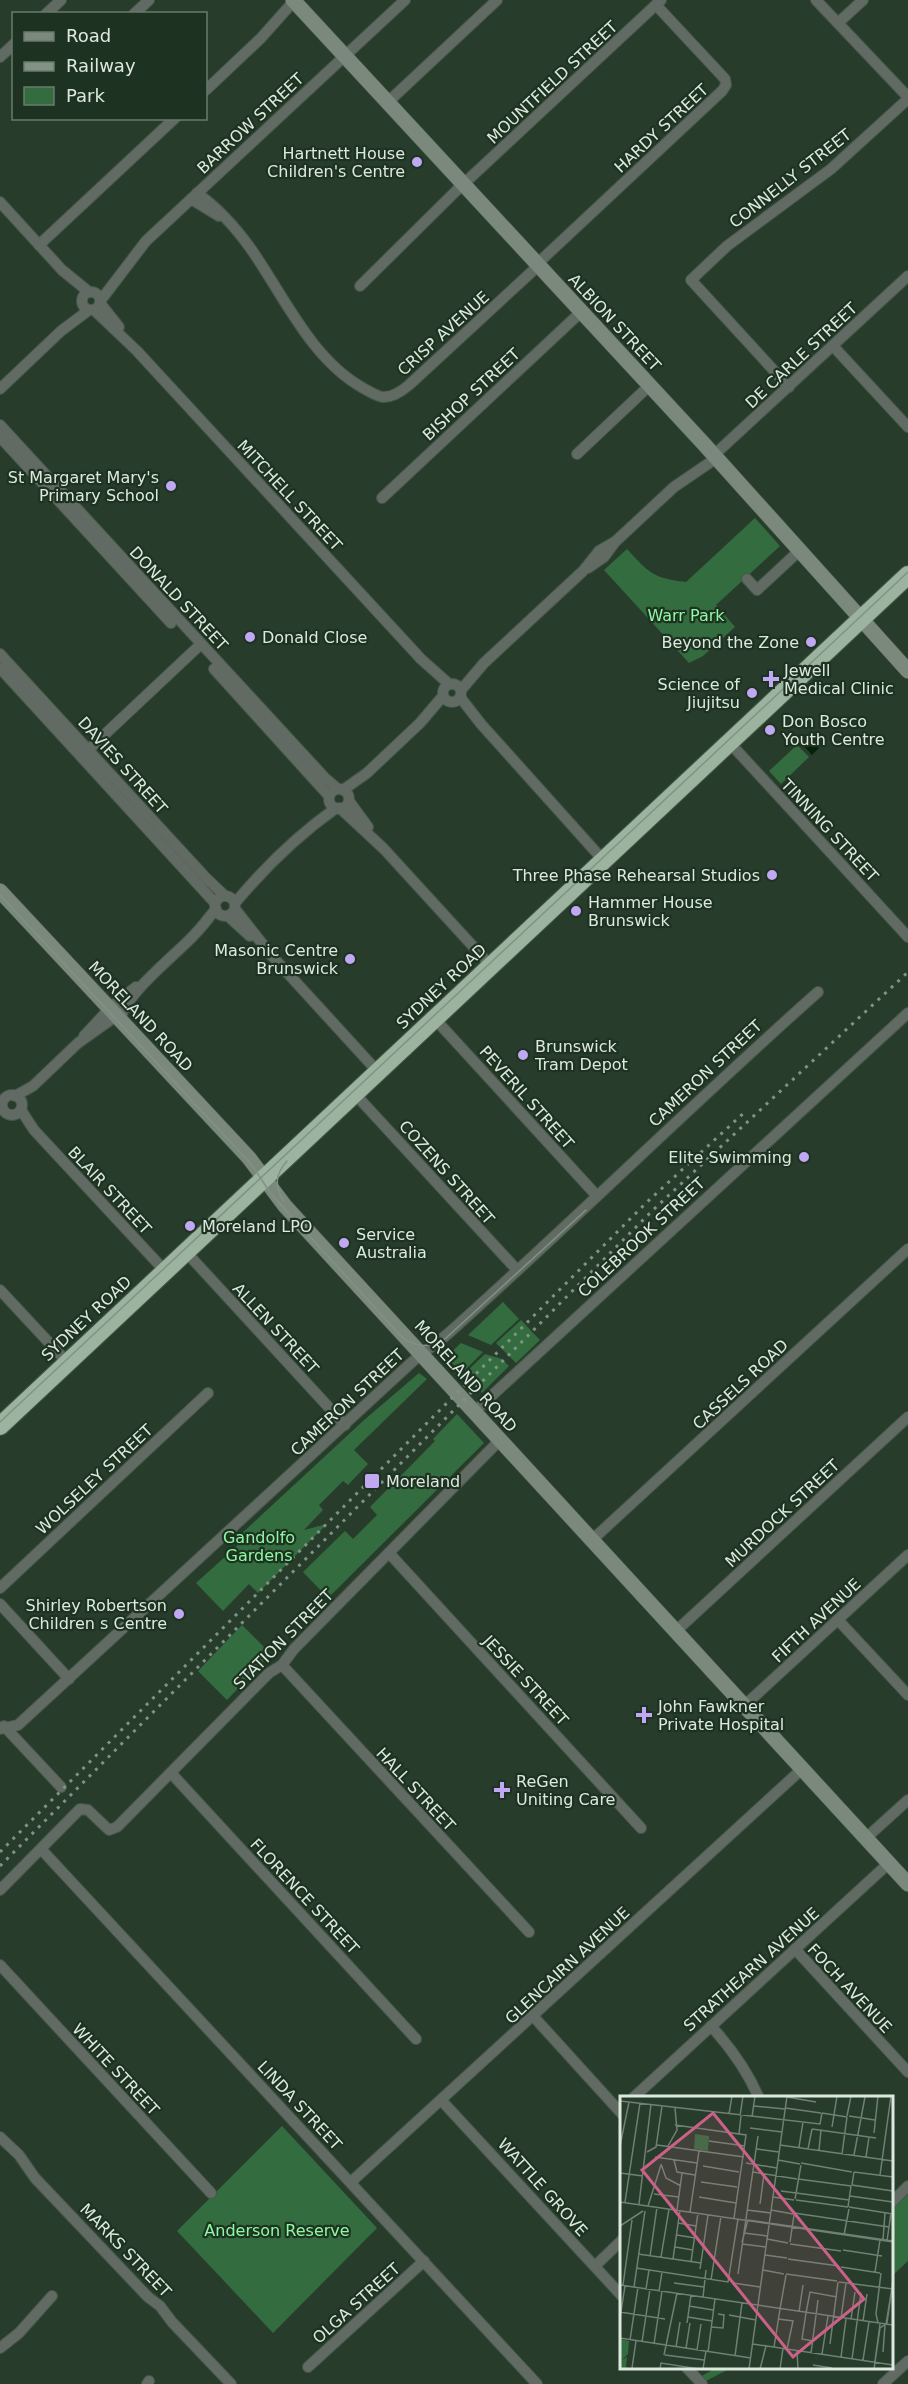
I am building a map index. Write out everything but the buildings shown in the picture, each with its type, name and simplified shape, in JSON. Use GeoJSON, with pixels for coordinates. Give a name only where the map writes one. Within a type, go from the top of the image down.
{"type":"FeatureCollection","features":[{"type":"Feature","properties":{"kind":"highway","name":"SYDNEY ROAD"},"geometry":{"type":"LineString","coordinates":[[0,1425],[908,575]]}},
{"type":"Feature","properties":{"kind":"main road","name":"ALBION STREET"},"geometry":{"type":"LineString","coordinates":[[293,1],[341,59],[387,102],[464,185],[908,671]]}},
{"type":"Feature","properties":{"kind":"main road","name":"MORELAND ROAD"},"geometry":{"type":"LineString","coordinates":[[0,891],[249,1158],[276,1197],[908,1884]]}},
{"type":"Feature","properties":{"kind":"street"},"geometry":{"type":"LineString","coordinates":[[48,12],[61,0]]}},
{"type":"Feature","properties":{"kind":"street"},"geometry":{"type":"LineString","coordinates":[[136,12],[149,0]]}},
{"type":"Feature","properties":{"kind":"street","name":"BARROW STREET"},"geometry":{"type":"LineString","coordinates":[[2,385],[120,273],[146,241],[405,0]]}},
{"type":"Feature","properties":{"kind":"street"},"geometry":{"type":"LineString","coordinates":[[387,102],[497,0]]}},
{"type":"Feature","properties":{"kind":"street"},"geometry":{"type":"LineString","coordinates":[[816,0],[908,98]]}},
{"type":"Feature","properties":{"kind":"street"},"geometry":{"type":"LineString","coordinates":[[838,23],[863,0]]}},
{"type":"Feature","properties":{"kind":"street"},"geometry":{"type":"LineString","coordinates":[[207,89],[261,38],[293,1]]}},
{"type":"Feature","properties":{"kind":"street","name":"MOUNTFIELD STREET"},"geometry":{"type":"LineString","coordinates":[[360,286],[659,2]]}},
{"type":"Feature","properties":{"kind":"street","name":"HARDY STREET"},"geometry":{"type":"LineString","coordinates":[[537,265],[726,85],[724,78],[659,2]]}},
{"type":"Feature","properties":{"kind":"street"},"geometry":{"type":"LineString","coordinates":[[0,57],[12,46]]}},
{"type":"Feature","properties":{"kind":"street","name":"CONNELLY STREET"},"geometry":{"type":"LineString","coordinates":[[789,387],[691,280],[727,246],[831,169],[908,98]]}},
{"type":"Feature","properties":{"kind":"street"},"geometry":{"type":"LineString","coordinates":[[39,245],[173,120]]}},
{"type":"Feature","properties":{"kind":"street","name":"CRISP AVENUE"},"geometry":{"type":"LineString","coordinates":[[194,196],[225,219],[251,248],[309,337],[329,361],[354,383],[385,397],[400,392],[409,385],[537,265]]}},
{"type":"Feature","properties":{"kind":"street","name":"MITCHELL STREET"},"geometry":{"type":"LineString","coordinates":[[0,202],[481,724],[604,861]]}},
{"type":"Feature","properties":{"kind":"street","name":"DE CARLE STREET"},"geometry":{"type":"LineString","coordinates":[[115,1015],[121,1015],[132,998],[196,933],[583,571],[598,551],[616,541],[674,487],[693,465],[713,456],[908,277]]}},
{"type":"Feature","properties":{"kind":"street","name":"BISHOP STREET"},"geometry":{"type":"LineString","coordinates":[[382,498],[581,312]]}},
{"type":"Feature","properties":{"kind":"street"},"geometry":{"type":"LineString","coordinates":[[833,346],[908,427]]}},
{"type":"Feature","properties":{"kind":"street"},"geometry":{"type":"LineString","coordinates":[[577,454],[649,386]]}},
{"type":"Feature","properties":{"kind":"street","name":"DONALD STREET"},"geometry":{"type":"LineString","coordinates":[[0,425],[91,531]]}},
{"type":"Feature","properties":{"kind":"street","name":"DONALD STREET"},"geometry":{"type":"LineString","coordinates":[[0,436],[325,778],[339,799],[491,966]]}},
{"type":"Feature","properties":{"kind":"street"},"geometry":{"type":"LineString","coordinates":[[747,579],[757,590],[799,551]]}},
{"type":"Feature","properties":{"kind":"street"},"geometry":{"type":"LineString","coordinates":[[85,753],[198,646]]}},
{"type":"Feature","properties":{"kind":"street","name":"DAVIES STREET"},"geometry":{"type":"LineString","coordinates":[[0,654],[85,753]]}},
{"type":"Feature","properties":{"kind":"street","name":"DAVIES STREET"},"geometry":{"type":"LineString","coordinates":[[0,668],[206,878],[226,906],[378,1072]]}},
{"type":"Feature","properties":{"kind":"street","name":"TINNING STREET"},"geometry":{"type":"LineString","coordinates":[[729,742],[908,938]]}},
{"type":"Feature","properties":{"kind":"street","name":"DE CARLE STREET"},"geometry":{"type":"LineString","coordinates":[[8,1107],[78,1043],[115,1015],[128,992],[155,973]]}},
{"type":"Feature","properties":{"kind":"street","name":"CAMERON STREET"},"geometry":{"type":"LineString","coordinates":[[2,1727],[18,1725],[421,1354],[448,1334],[693,1105],[818,992]]}},
{"type":"Feature","properties":{"kind":"street","name":"COLEBROOK STREET"},"geometry":{"type":"LineString","coordinates":[[474,1412],[908,1013]]}},
{"type":"Feature","properties":{"kind":"street","name":"PEVERIL STREET"},"geometry":{"type":"LineString","coordinates":[[435,1019],[597,1196]]}},
{"type":"Feature","properties":{"kind":"street","name":"BLAIR STREET"},"geometry":{"type":"LineString","coordinates":[[0,1088],[8,1107],[34,1130],[165,1271]]}},
{"type":"Feature","properties":{"kind":"street","name":"COZENS STREET"},"geometry":{"type":"LineString","coordinates":[[355,1094],[517,1270]]}},
{"type":"Feature","properties":{"kind":"street","name":"CASSELS ROAD"},"geometry":{"type":"LineString","coordinates":[[592,1540],[908,1249]]}},
{"type":"Feature","properties":{"kind":"street","name":"ALLEN STREET"},"geometry":{"type":"LineString","coordinates":[[186,1252],[345,1425]]}},
{"type":"Feature","properties":{"kind":"street"},"geometry":{"type":"LineString","coordinates":[[0,1290],[68,1362]]}},
{"type":"Feature","properties":{"kind":"street","name":"WOLSELEY STREET"},"geometry":{"type":"LineString","coordinates":[[0,1588],[208,1393]]}},
{"type":"Feature","properties":{"kind":"street","name":"MURDOCK STREET"},"geometry":{"type":"LineString","coordinates":[[676,1631],[908,1417]]}},
{"type":"Feature","properties":{"kind":"street","name":"STATION STREET"},"geometry":{"type":"LineString","coordinates":[[41,1849],[82,1808],[88,1810],[109,1830],[114,1829],[270,1673],[282,1665],[294,1649],[500,1440]]}},
{"type":"Feature","properties":{"kind":"street","name":"JESSIE STREET"},"geometry":{"type":"LineString","coordinates":[[389,1553],[641,1828]]}},
{"type":"Feature","properties":{"kind":"street","name":"FIFTH AVENUE"},"geometry":{"type":"LineString","coordinates":[[744,1706],[908,1556]]}},
{"type":"Feature","properties":{"kind":"street"},"geometry":{"type":"LineString","coordinates":[[0,1604],[69,1679]]}},
{"type":"Feature","properties":{"kind":"street"},"geometry":{"type":"LineString","coordinates":[[838,1620],[908,1695]]}},
{"type":"Feature","properties":{"kind":"street","name":"HALL STREET"},"geometry":{"type":"LineString","coordinates":[[282,1665],[529,1932]]}},
{"type":"Feature","properties":{"kind":"street"},"geometry":{"type":"LineString","coordinates":[[2,1727],[62,1787]]}},
{"type":"Feature","properties":{"kind":"street","name":"GLENCAIRN AVENUE"},"geometry":{"type":"LineString","coordinates":[[351,2182],[802,1769]]}},
{"type":"Feature","properties":{"kind":"street","name":"FLORENCE STREET"},"geometry":{"type":"LineString","coordinates":[[171,1773],[416,2039]]}},
{"type":"Feature","properties":{"kind":"street"},"geometry":{"type":"LineString","coordinates":[[866,1838],[908,1800]]}},
{"type":"Feature","properties":{"kind":"street"},"geometry":{"type":"LineString","coordinates":[[0,1890],[41,1849]]}},
{"type":"Feature","properties":{"kind":"street","name":"LINDA STREET"},"geometry":{"type":"LineString","coordinates":[[41,1849],[537,2384]]}},
{"type":"Feature","properties":{"kind":"street","name":"STRATHEARN AVENUE"},"geometry":{"type":"LineString","coordinates":[[634,2096],[889,1863]]}},
{"type":"Feature","properties":{"kind":"street","name":"FOCH AVENUE"},"geometry":{"type":"LineString","coordinates":[[795,1949],[908,2072]]}},
{"type":"Feature","properties":{"kind":"street","name":"WHITE STREET"},"geometry":{"type":"LineString","coordinates":[[0,1965],[211,2193]]}},
{"type":"Feature","properties":{"kind":"street"},"geometry":{"type":"LineString","coordinates":[[533,2016],[620,2110]]}},
{"type":"Feature","properties":{"kind":"street"},"geometry":{"type":"LineString","coordinates":[[711,2026],[734,2052],[759,2096]]}},
{"type":"Feature","properties":{"kind":"street","name":"WATTLE GROVE"},"geometry":{"type":"LineString","coordinates":[[441,2100],[620,2295]]}},
{"type":"Feature","properties":{"kind":"street","name":"MARKS STREET"},"geometry":{"type":"LineString","coordinates":[[0,2137],[19,2155],[30,2173],[148,2297],[164,2310],[172,2322],[231,2384]]}},
{"type":"Feature","properties":{"kind":"street"},"geometry":{"type":"LineString","coordinates":[[893,2200],[908,2186]]}},
{"type":"Feature","properties":{"kind":"street"},"geometry":{"type":"LineString","coordinates":[[595,2266],[620,2241]]}},
{"type":"Feature","properties":{"kind":"street","name":"OLGA STREET"},"geometry":{"type":"LineString","coordinates":[[308,2367],[424,2261]]}},
{"type":"Feature","properties":{"kind":"street"},"geometry":{"type":"LineString","coordinates":[[0,2348],[19,2333],[52,2296]]}},
{"type":"Feature","properties":{"kind":"street"},"geometry":{"type":"LineString","coordinates":[[883,2384],[908,2361]]}},
{"type":"Feature","properties":{"kind":"street"},"geometry":{"type":"LineString","coordinates":[[689,2369],[702,2384]]}},
{"type":"Feature","properties":{"kind":"green space","name":"Warr Park"},"geometry":{"type":"Polygon","coordinates":[[[755,518],[780,546],[716,605],[735,627],[703,656],[689,663],[604,570],[627,549],[652,573],[666,579],[686,582],[755,518]]]}},
{"type":"Feature","properties":{"kind":"green space"},"geometry":{"type":"Polygon","coordinates":[[[797,745],[809,757],[781,784],[769,771],[797,745]]]}},
{"type":"Feature","properties":{"kind":"green space"},"geometry":{"type":"Polygon","coordinates":[[[503,1302],[519,1319],[491,1345],[468,1335],[503,1302]]]}},
{"type":"Feature","properties":{"kind":"green space"},"geometry":{"type":"Polygon","coordinates":[[[521,1320],[540,1340],[516,1363],[496,1343],[521,1320]]]}},
{"type":"Feature","properties":{"kind":"green space"},"geometry":{"type":"Polygon","coordinates":[[[461,1343],[483,1352],[462,1373],[446,1357],[461,1343]]]}},
{"type":"Feature","properties":{"kind":"green space"},"geometry":{"type":"Polygon","coordinates":[[[485,1354],[502,1359],[509,1366],[482,1393],[464,1374],[485,1354]]]}},
{"type":"Feature","properties":{"kind":"green space","name":"Gandolfo Gardens"},"geometry":{"type":"Polygon","coordinates":[[[419,1373],[427,1379],[354,1450],[368,1464],[348,1485],[343,1481],[319,1505],[323,1510],[304,1530],[327,1524],[258,1593],[249,1584],[223,1611],[196,1583],[237,1546],[239,1536],[363,1421],[419,1373]]]}},
{"type":"Feature","properties":{"kind":"green space","name":"Gandolfo Gardens"},"geometry":{"type":"Polygon","coordinates":[[[457,1414],[484,1443],[328,1598],[303,1572],[345,1531],[353,1539],[377,1515],[370,1507],[435,1441],[433,1439],[457,1414]]]}},
{"type":"Feature","properties":{"kind":"green space"},"geometry":{"type":"Polygon","coordinates":[[[242,1625],[271,1654],[227,1700],[198,1671],[242,1625]]]}},
{"type":"Feature","properties":{"kind":"green space","name":"Anderson Reserve"},"geometry":{"type":"Polygon","coordinates":[[[282,2126],[377,2228],[273,2333],[177,2231],[282,2126]]]}},
{"type":"Feature","properties":{"kind":"green space"},"geometry":{"type":"Polygon","coordinates":[[[908,2193],[908,2261],[893,2275],[893,2208],[908,2193]]]}},
{"type":"Feature","properties":{"kind":"green space"},"geometry":{"type":"Polygon","coordinates":[[[714,2369],[729,2369],[702,2383],[698,2378],[714,2369]]]}},
{"type":"Feature","properties":{"kind":"shaded area"},"geometry":{"type":"Polygon","coordinates":[[[807,735],[819,748],[812,755],[801,743],[807,735]]]}},
{"type":"Feature","properties":{"kind":"tram line"},"geometry":{"type":"LineString","coordinates":[[0,1422],[908,572]]}},
{"type":"Feature","properties":{"kind":"tram line"},"geometry":{"type":"LineString","coordinates":[[0,895],[252,1165],[271,1194],[405,1339],[423,1346],[440,1342],[446,1338],[586,1210]]}},
{"type":"Feature","properties":{"kind":"tram line"},"geometry":{"type":"LineString","coordinates":[[284,1201],[277,1181],[287,1161]]}},
{"type":"Feature","properties":{"kind":"railway"},"geometry":{"type":"LineString","coordinates":[[0,1866],[653,1210],[908,972]]}},
{"type":"Feature","properties":{"kind":"railway"},"geometry":{"type":"LineString","coordinates":[[0,1852],[646,1203],[747,1110]]}},
{"type":"Feature","properties":{"kind":"place","name":"Hartnett House Children's Centre"},"geometry":{"type":"Point","coordinates":[417,162]}},
{"type":"Feature","properties":{"kind":"place","name":"St Margaret Mary's Primary School"},"geometry":{"type":"Point","coordinates":[171,486]}},
{"type":"Feature","properties":{"kind":"place","name":"Donald Close"},"geometry":{"type":"Point","coordinates":[250,637]}},
{"type":"Feature","properties":{"kind":"place","name":"Beyond the Zone"},"geometry":{"type":"Point","coordinates":[811,642]}},
{"type":"Feature","properties":{"kind":"place","name":"Jewell Medical Clinic"},"geometry":{"type":"Point","coordinates":[771,679]}},
{"type":"Feature","properties":{"kind":"place","name":"Science of Jiujitsu"},"geometry":{"type":"Point","coordinates":[752,693]}},
{"type":"Feature","properties":{"kind":"place","name":"Don Bosco Youth Centre"},"geometry":{"type":"Point","coordinates":[770,730]}},
{"type":"Feature","properties":{"kind":"place","name":"Three Phase Rehearsal Studios"},"geometry":{"type":"Point","coordinates":[772,875]}},
{"type":"Feature","properties":{"kind":"place","name":"Hammer House Brunswick"},"geometry":{"type":"Point","coordinates":[576,911]}},
{"type":"Feature","properties":{"kind":"place","name":"Masonic Centre Brunswick"},"geometry":{"type":"Point","coordinates":[350,959]}},
{"type":"Feature","properties":{"kind":"place","name":"Brunswick Tram Depot"},"geometry":{"type":"Point","coordinates":[523,1055]}},
{"type":"Feature","properties":{"kind":"place","name":"Elite Swimming"},"geometry":{"type":"Point","coordinates":[804,1157]}},
{"type":"Feature","properties":{"kind":"place","name":"Moreland LPO"},"geometry":{"type":"Point","coordinates":[190,1226]}},
{"type":"Feature","properties":{"kind":"place","name":"Service Australia"},"geometry":{"type":"Point","coordinates":[344,1243]}},
{"type":"Feature","properties":{"kind":"place","name":"Moreland"},"geometry":{"type":"Point","coordinates":[372,1481]}},
{"type":"Feature","properties":{"kind":"place","name":"Shirley Robertson Children s Centre"},"geometry":{"type":"Point","coordinates":[179,1614]}},
{"type":"Feature","properties":{"kind":"place","name":"John Fawkner Private Hospital"},"geometry":{"type":"Point","coordinates":[644,1715]}},
{"type":"Feature","properties":{"kind":"place","name":"ReGen Uniting Care"},"geometry":{"type":"Point","coordinates":[502,1790]}}]}
